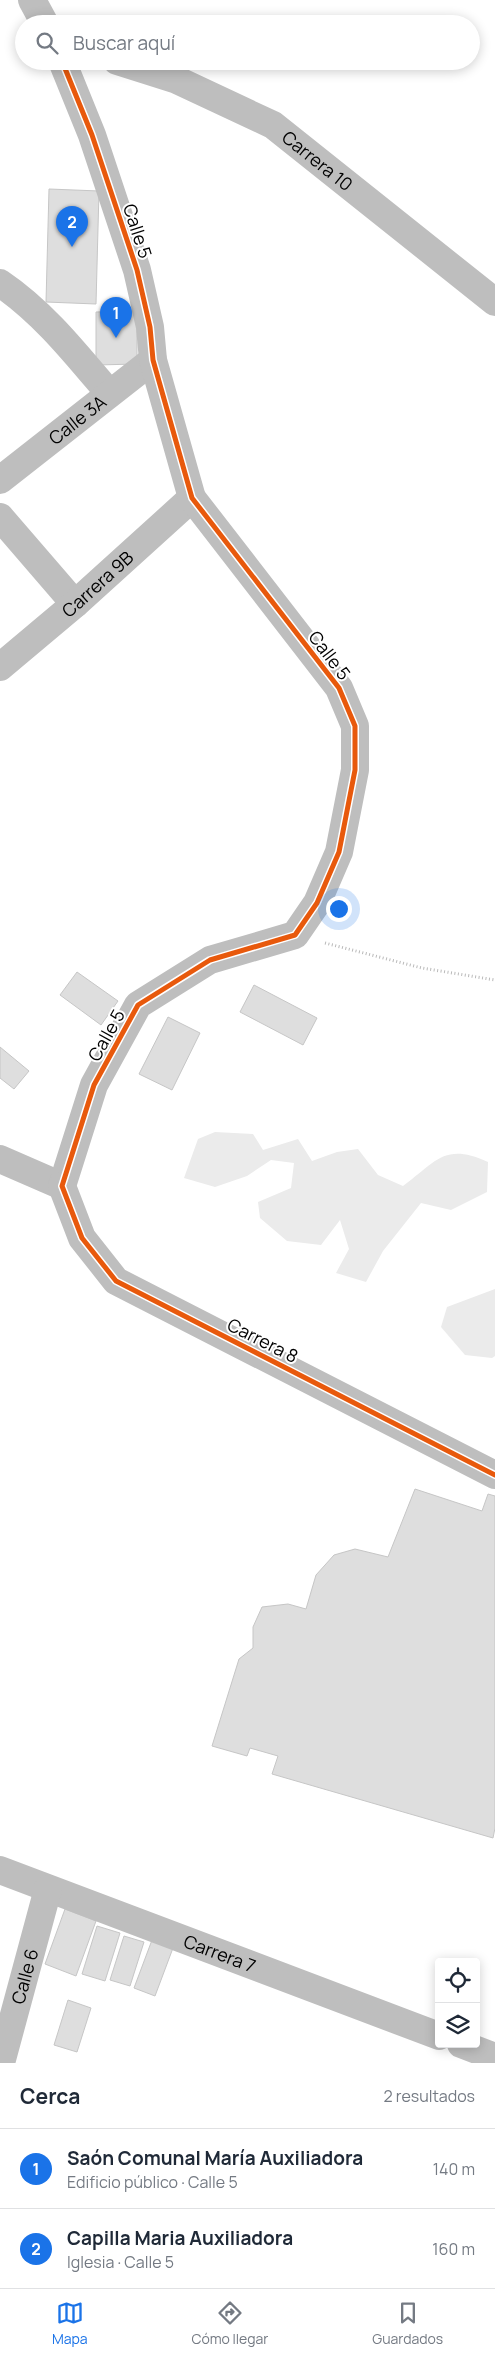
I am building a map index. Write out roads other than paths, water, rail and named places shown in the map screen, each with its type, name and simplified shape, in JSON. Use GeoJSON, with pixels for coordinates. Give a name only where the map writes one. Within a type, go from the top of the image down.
{"type":"FeatureCollection","features":[{"type":"Feature","properties":{"kind":"street"},"geometry":{"type":"LineString","coordinates":[[32,0],[40,15]]}},
{"type":"Feature","properties":{"kind":"street","name":"Calle 5"},"geometry":{"type":"LineString","coordinates":[[62,1186],[94,1085],[138,1005],[210,960],[294,935],[317,903],[339,852],[355,770],[355,726],[339,688],[192,498],[153,360],[150,327],[136,270],[92,135],[66,70]]}},
{"type":"Feature","properties":{"kind":"street","name":"Carrera 10"},"geometry":{"type":"LineString","coordinates":[[145,70],[177,80],[273,126],[495,302]]}},
{"type":"Feature","properties":{"kind":"street"},"geometry":{"type":"LineString","coordinates":[[4,292],[64,339],[109,393]]}},
{"type":"Feature","properties":{"kind":"street","name":"Calle 3A"},"geometry":{"type":"LineString","coordinates":[[0,480],[153,360]]}},
{"type":"Feature","properties":{"kind":"street","name":"Carrera 9B"},"geometry":{"type":"LineString","coordinates":[[0,667],[75,604],[192,498]]}},
{"type":"Feature","properties":{"kind":"street"},"geometry":{"type":"LineString","coordinates":[[0,518],[75,604]]}},
{"type":"Feature","properties":{"kind":"street"},"geometry":{"type":"LineString","coordinates":[[0,1160],[62,1186]]}},
{"type":"Feature","properties":{"kind":"street","name":"Carrera 8"},"geometry":{"type":"LineString","coordinates":[[62,1186],[82,1238],[116,1280],[495,1475]]}},
{"type":"Feature","properties":{"kind":"street","name":"Carrera 7"},"geometry":{"type":"LineString","coordinates":[[0,1870],[435,2034]]}},
{"type":"Feature","properties":{"kind":"street","name":"Calle 6"},"geometry":{"type":"LineString","coordinates":[[1,2063],[48,1889]]}},
{"type":"Feature","properties":{"kind":"street"},"geometry":{"type":"LineString","coordinates":[[471,2048],[495,2057]]}},
{"type":"Feature","properties":{"kind":"place","name":"Capilla Maria Auxiliadora"},"geometry":{"type":"Point","coordinates":[72,247]}},
{"type":"Feature","properties":{"kind":"place","name":"Saón Comunal María Auxiliadora"},"geometry":{"type":"Point","coordinates":[116,338]}}]}
